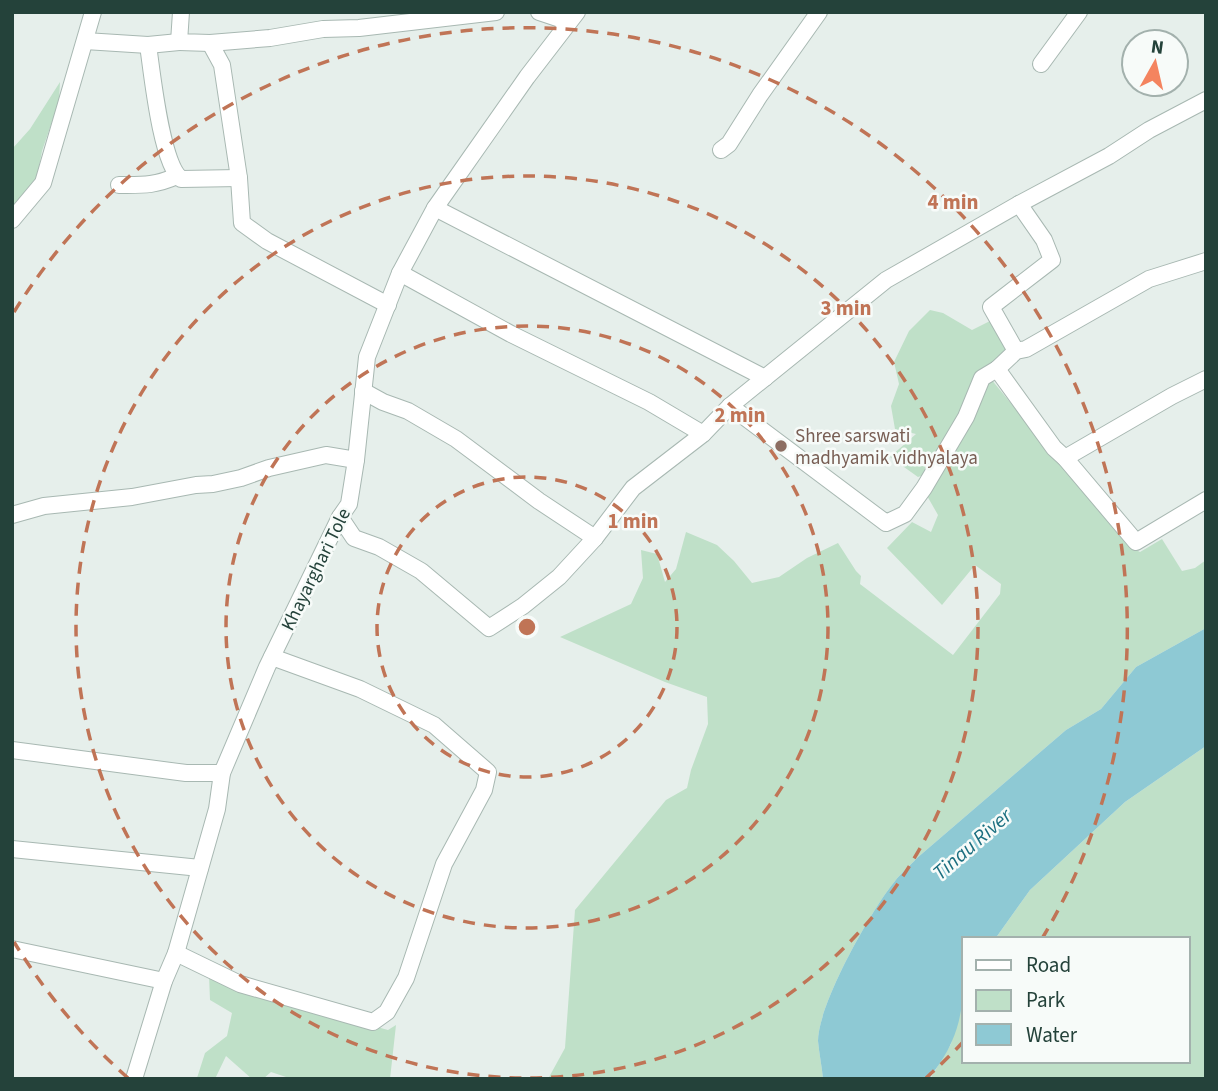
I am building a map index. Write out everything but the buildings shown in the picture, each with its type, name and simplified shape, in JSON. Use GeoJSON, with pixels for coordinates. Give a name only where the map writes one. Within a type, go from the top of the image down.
{"type":"FeatureCollection","features":[{"type":"Feature","properties":{"kind":"street"},"geometry":{"type":"LineString","coordinates":[[12,220],[43,183],[93,12]]}},
{"type":"Feature","properties":{"kind":"street"},"geometry":{"type":"LineString","coordinates":[[179,42],[181,12]]}},
{"type":"Feature","properties":{"kind":"street"},"geometry":{"type":"LineString","coordinates":[[85,41],[148,45],[210,43],[496,12]]}},
{"type":"Feature","properties":{"kind":"street"},"geometry":{"type":"LineString","coordinates":[[539,12],[573,17]]}},
{"type":"Feature","properties":{"kind":"street"},"geometry":{"type":"LineString","coordinates":[[721,150],[729,144],[819,12]]}},
{"type":"Feature","properties":{"kind":"street"},"geometry":{"type":"LineString","coordinates":[[1041,64],[1079,12]]}},
{"type":"Feature","properties":{"kind":"street","name":"Khayarghari Tole"},"geometry":{"type":"LineString","coordinates":[[134,1079],[164,981],[176,953],[217,809],[222,773],[272,657],[340,517],[349,505],[367,357],[400,273],[435,208],[527,77],[573,17]]}},
{"type":"Feature","properties":{"kind":"street"},"geometry":{"type":"LineString","coordinates":[[210,43],[222,65],[239,178],[242,223],[267,241],[388,305]]}},
{"type":"Feature","properties":{"kind":"street"},"geometry":{"type":"LineString","coordinates":[[148,45],[168,156],[177,176],[181,179],[239,178]]}},
{"type":"Feature","properties":{"kind":"street"},"geometry":{"type":"LineString","coordinates":[[340,517],[354,538],[379,547],[421,571],[489,628],[523,606],[559,577],[595,538],[633,488],[703,434],[730,406],[886,280],[1206,100]]}},
{"type":"Feature","properties":{"kind":"street"},"geometry":{"type":"LineString","coordinates":[[119,184],[142,186],[177,176]]}},
{"type":"Feature","properties":{"kind":"street"},"geometry":{"type":"LineString","coordinates":[[1016,351],[991,307],[1052,260],[1044,240],[1019,204]]}},
{"type":"Feature","properties":{"kind":"street"},"geometry":{"type":"LineString","coordinates":[[435,208],[765,378]]}},
{"type":"Feature","properties":{"kind":"street"},"geometry":{"type":"LineString","coordinates":[[730,406],[886,523],[905,514],[924,488],[965,417],[982,378],[997,369],[1016,351],[1026,349],[1149,279],[1206,261]]}},
{"type":"Feature","properties":{"kind":"street"},"geometry":{"type":"LineString","coordinates":[[400,273],[510,334],[649,402],[703,434]]}},
{"type":"Feature","properties":{"kind":"street"},"geometry":{"type":"LineString","coordinates":[[997,369],[1054,448],[1136,542],[1206,500]]}},
{"type":"Feature","properties":{"kind":"street"},"geometry":{"type":"LineString","coordinates":[[1065,458],[1206,379]]}},
{"type":"Feature","properties":{"kind":"street"},"geometry":{"type":"LineString","coordinates":[[363,391],[408,411],[457,439],[539,501],[595,538]]}},
{"type":"Feature","properties":{"kind":"street"},"geometry":{"type":"LineString","coordinates":[[12,515],[44,506],[132,497],[213,484],[326,454],[356,460]]}},
{"type":"Feature","properties":{"kind":"street"},"geometry":{"type":"LineString","coordinates":[[176,953],[240,984],[373,1022],[387,1012],[406,978],[444,864],[484,790],[488,772],[434,725],[360,689],[272,657]]}},
{"type":"Feature","properties":{"kind":"street"},"geometry":{"type":"LineString","coordinates":[[12,750],[147,769],[222,773]]}},
{"type":"Feature","properties":{"kind":"street"},"geometry":{"type":"LineString","coordinates":[[12,849],[200,868]]}},
{"type":"Feature","properties":{"kind":"street"},"geometry":{"type":"LineString","coordinates":[[12,949],[164,981]]}},
{"type":"Feature","properties":{"kind":"green space"},"geometry":{"type":"Polygon","coordinates":[[[60,82],[59,101],[42,151],[37,178],[32,190],[12,214],[13,148],[30,129],[60,82]]]}},
{"type":"Feature","properties":{"kind":"green space"},"geometry":{"type":"Polygon","coordinates":[[[930,310],[943,313],[972,330],[992,320],[1012,350],[999,362],[929,473],[918,477],[890,457],[916,434],[895,429],[891,406],[899,384],[894,362],[909,331],[930,310]]]}},
{"type":"Feature","properties":{"kind":"green space"},"geometry":{"type":"Polygon","coordinates":[[[991,379],[1128,546],[1140,552],[1162,539],[1182,571],[1195,568],[1206,560],[1206,628],[1136,667],[1101,709],[1066,730],[897,878],[860,935],[827,1005],[818,1041],[823,1079],[548,1079],[565,1048],[575,910],[666,800],[687,788],[708,724],[707,697],[560,637],[631,604],[643,578],[641,550],[657,554],[665,582],[676,569],[686,532],[717,545],[752,583],[779,577],[807,558],[838,543],[861,576],[860,584],[953,655],[1000,594],[1001,584],[975,565],[942,605],[887,548],[912,522],[931,532],[938,515],[926,494],[991,379]]]}},
{"type":"Feature","properties":{"kind":"green space"},"geometry":{"type":"Polygon","coordinates":[[[1206,746],[1206,1079],[930,1079],[951,1044],[962,988],[962,1063],[1190,1063],[1190,937],[996,937],[1030,890],[1125,802],[1206,746]]]}},
{"type":"Feature","properties":{"kind":"green space"},"geometry":{"type":"Polygon","coordinates":[[[209,975],[243,990],[388,1030],[396,1025],[390,1079],[286,1079],[271,1072],[263,1079],[252,1079],[226,1056],[215,1079],[197,1078],[205,1053],[227,1036],[232,1013],[210,1000],[209,975]]]}},
{"type":"Feature","properties":{"kind":"water","name":"Tinau River"},"geometry":{"type":"Polygon","coordinates":[[[1206,628],[1206,746],[1125,802],[1030,890],[996,937],[962,937],[960,1017],[950,1046],[929,1079],[823,1079],[818,1041],[827,1005],[860,935],[897,878],[1066,730],[1101,709],[1136,667],[1206,628]]]}},
{"type":"Feature","properties":{"kind":"place","name":"Shree sarswati madhyamik vidhyalaya"},"geometry":{"type":"Point","coordinates":[781,446]}}]}
